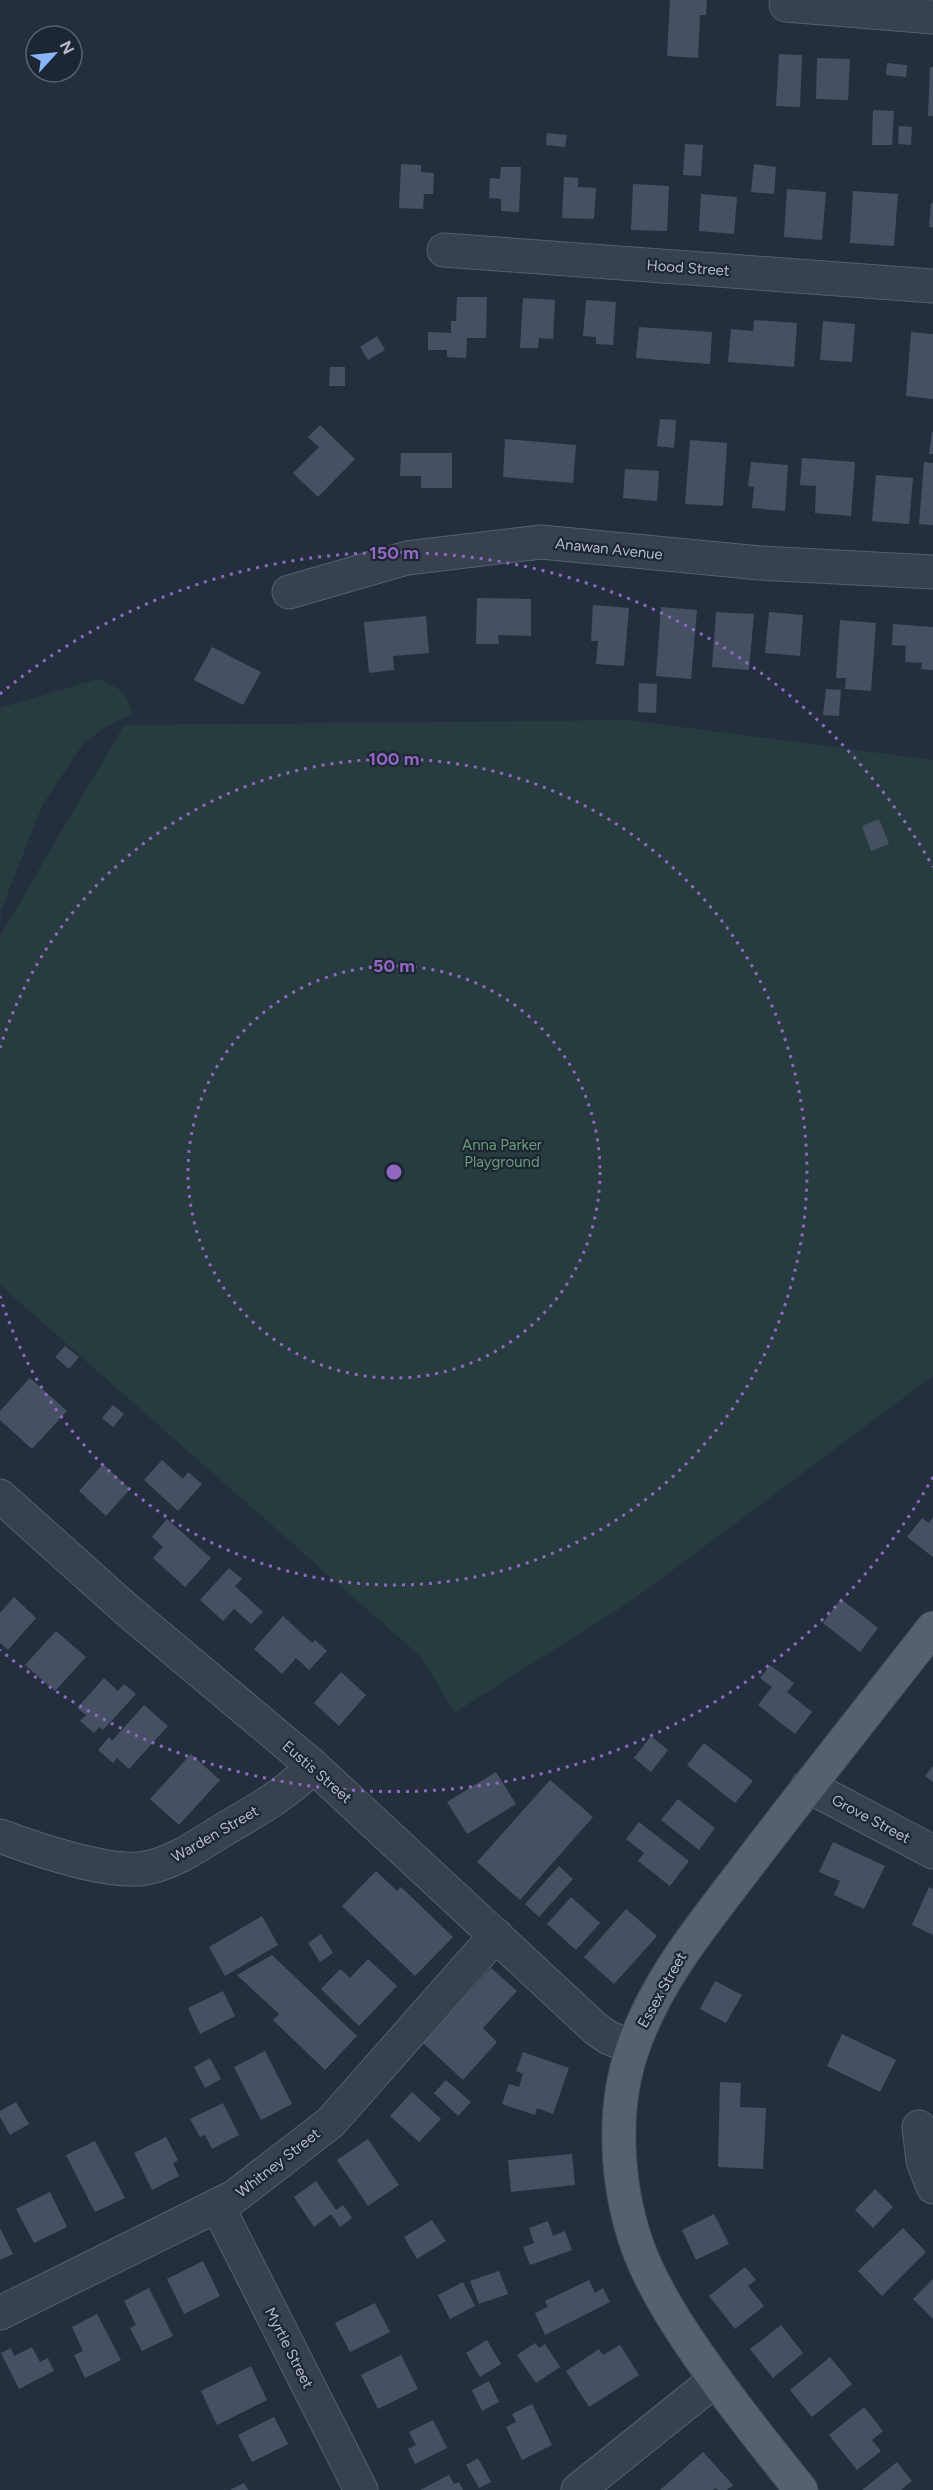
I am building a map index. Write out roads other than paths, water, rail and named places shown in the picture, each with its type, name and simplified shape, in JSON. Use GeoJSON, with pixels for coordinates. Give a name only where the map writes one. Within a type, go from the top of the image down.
{"type":"FeatureCollection","features":[{"type":"Feature","properties":{"kind":"main road","name":"Essex Street"},"geometry":{"type":"LineString","coordinates":[[801,2490],[715,2380],[663,2303],[653,2283],[637,2244],[622,2177],[620,2110],[624,2079],[646,2013],[682,1953],[808,1786],[933,1628]]}},
{"type":"Feature","properties":{"kind":"street"},"geometry":{"type":"LineString","coordinates":[[786,5],[933,17]]}},
{"type":"Feature","properties":{"kind":"street","name":"Hood Street"},"geometry":{"type":"LineString","coordinates":[[444,250],[933,286]]}},
{"type":"Feature","properties":{"kind":"street","name":"Anawan Avenue"},"geometry":{"type":"LineString","coordinates":[[289,592],[407,558],[541,542],[760,564],[933,572]]}},
{"type":"Feature","properties":{"kind":"street","name":"Eustis Street"},"geometry":{"type":"LineString","coordinates":[[0,1496],[128,1610],[313,1766],[596,2029],[609,2038],[633,2047]]}},
{"type":"Feature","properties":{"kind":"street","name":"Warden Street"},"geometry":{"type":"LineString","coordinates":[[0,1836],[24,1845],[113,1869],[146,1869],[177,1857],[276,1799],[313,1766]]}},
{"type":"Feature","properties":{"kind":"street","name":"Grove Street"},"geometry":{"type":"LineString","coordinates":[[808,1786],[933,1852]]}},
{"type":"Feature","properties":{"kind":"street","name":"Whitney Street"},"geometry":{"type":"LineString","coordinates":[[0,2313],[234,2197],[331,2122],[496,1935]]}},
{"type":"Feature","properties":{"kind":"street"},"geometry":{"type":"LineString","coordinates":[[919,2127],[923,2161],[933,2187]]}},
{"type":"Feature","properties":{"kind":"street","name":"Myrtle Street"},"geometry":{"type":"LineString","coordinates":[[217,2205],[361,2490]]}},
{"type":"Feature","properties":{"kind":"street"},"geometry":{"type":"LineString","coordinates":[[578,2490],[715,2380]]}},
{"type":"Feature","properties":{"kind":"park label","name":"Anna Parker Playground"},"geometry":{"type":"Point","coordinates":[502,1154]}}]}
